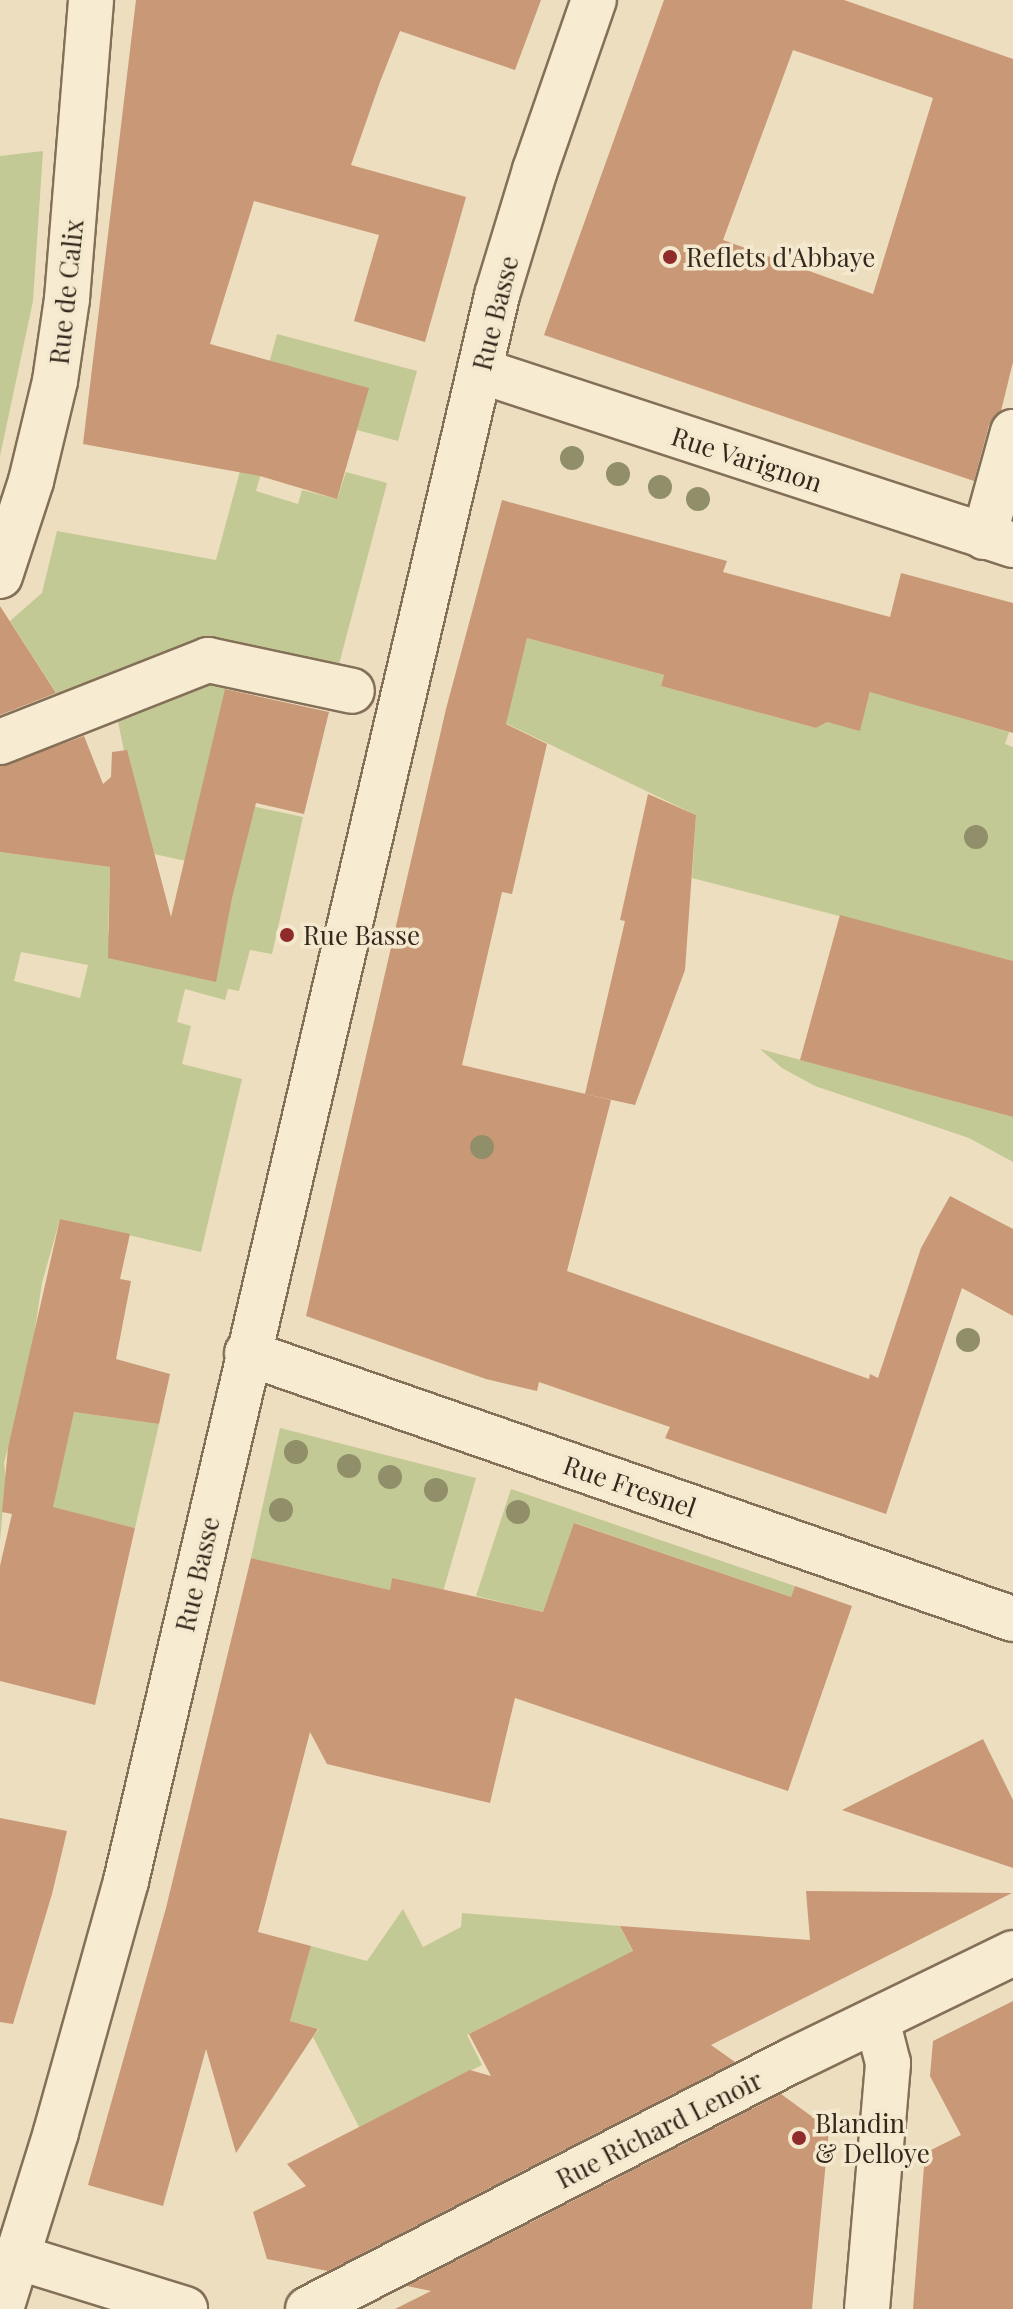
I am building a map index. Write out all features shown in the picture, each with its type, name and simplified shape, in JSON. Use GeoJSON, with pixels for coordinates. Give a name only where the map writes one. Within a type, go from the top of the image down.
{"type":"FeatureCollection","features":[{"type":"Feature","properties":{"kind":"street","name":"Rue de Calix"},"geometry":{"type":"LineString","coordinates":[[0,576],[31,481],[55,381],[67,299],[91,0]]}},
{"type":"Feature","properties":{"kind":"street","name":"Rue Basse"},"geometry":{"type":"LineString","coordinates":[[1,2309],[56,2132],[126,1881],[247,1353],[523,206],[594,0]]}},
{"type":"Feature","properties":{"kind":"street","name":"Rue Varignon"},"geometry":{"type":"LineString","coordinates":[[481,371],[998,541]]}},
{"type":"Feature","properties":{"kind":"street"},"geometry":{"type":"LineString","coordinates":[[998,541],[1013,432]]}},
{"type":"Feature","properties":{"kind":"street"},"geometry":{"type":"LineString","coordinates":[[0,742],[208,660],[352,691]]}},
{"type":"Feature","properties":{"kind":"street","name":"Rue Fresnel"},"geometry":{"type":"LineString","coordinates":[[247,1353],[1013,1619]]}},
{"type":"Feature","properties":{"kind":"street","name":"Rue Richard Lenoir"},"geometry":{"type":"LineString","coordinates":[[308,2309],[1013,1953]]}},
{"type":"Feature","properties":{"kind":"street"},"geometry":{"type":"LineString","coordinates":[[867,2309],[888,2063],[877,2020]]}},
{"type":"Feature","properties":{"kind":"street"},"geometry":{"type":"LineString","coordinates":[[17,2257],[185,2309]]}},
{"type":"Feature","properties":{"kind":"green space"},"geometry":{"type":"Polygon","coordinates":[[[43,151],[33,301],[0,456],[0,156],[43,151]]]}},
{"type":"Feature","properties":{"kind":"green space"},"geometry":{"type":"Polygon","coordinates":[[[277,334],[417,371],[398,441],[357,430],[368,388],[292,367],[256,491],[298,504],[302,490],[337,499],[346,472],[387,483],[338,668],[59,697],[10,621],[42,593],[57,531],[216,560],[277,334]]]}},
{"type":"Feature","properties":{"kind":"green space"},"geometry":{"type":"Polygon","coordinates":[[[527,638],[664,675],[661,686],[816,728],[827,722],[860,730],[873,682],[926,708],[1009,732],[1005,744],[1013,747],[1013,961],[692,878],[696,815],[501,721],[519,652],[523,653],[527,638]]]}},
{"type":"Feature","properties":{"kind":"green space"},"geometry":{"type":"Polygon","coordinates":[[[213,679],[227,683],[201,795],[303,817],[272,954],[250,950],[239,991],[228,989],[225,1000],[185,989],[177,1022],[191,1026],[182,1064],[242,1079],[201,1252],[60,1219],[42,1283],[28,1374],[4,1463],[6,1479],[74,1412],[159,1424],[135,1528],[4,1495],[0,1541],[0,852],[110,867],[108,932],[120,960],[231,871],[145,852],[117,717],[213,679]],[[21,952],[14,981],[80,998],[88,965],[21,952]]]}},
{"type":"Feature","properties":{"kind":"green space"},"geometry":{"type":"Polygon","coordinates":[[[760,1049],[1013,1117],[1013,1162],[969,1138],[815,1086],[782,1068],[760,1049]]]}},
{"type":"Feature","properties":{"kind":"green space"},"geometry":{"type":"Polygon","coordinates":[[[280,1428],[476,1478],[440,1602],[392,1578],[390,1590],[251,1558],[280,1428]]]}},
{"type":"Feature","properties":{"kind":"green space"},"geometry":{"type":"Polygon","coordinates":[[[511,1489],[795,1586],[791,1597],[575,1523],[543,1612],[476,1596],[511,1489]]]}},
{"type":"Feature","properties":{"kind":"green space"},"geometry":{"type":"Polygon","coordinates":[[[403,1909],[423,1947],[461,1927],[462,1913],[620,1926],[640,1966],[553,1992],[467,2035],[482,2065],[359,2127],[313,2037],[319,2029],[290,2021],[311,1946],[367,1961],[403,1909]]]}},
{"type":"Feature","properties":{"kind":"building"},"geometry":{"type":"Polygon","coordinates":[[[136,0],[541,0],[515,70],[400,31],[351,165],[466,197],[425,342],[354,321],[379,235],[254,201],[210,344],[369,388],[337,499],[260,476],[83,444],[136,0]]]}},
{"type":"Feature","properties":{"kind":"building","name":"Reflets d'Abbaye"},"geometry":{"type":"Polygon","coordinates":[[[664,0],[844,0],[1013,59],[1013,362],[1001,411],[989,425],[974,481],[544,335],[664,0]],[[793,50],[723,240],[873,294],[933,98],[793,50]]]}},
{"type":"Feature","properties":{"kind":"building"},"geometry":{"type":"Polygon","coordinates":[[[502,500],[727,561],[723,572],[890,617],[901,573],[1013,603],[1013,733],[870,692],[860,731],[827,722],[816,728],[661,686],[664,675],[527,638],[506,724],[547,744],[512,894],[502,892],[462,1065],[611,1100],[567,1271],[869,1379],[870,1374],[878,1378],[921,1248],[950,1196],[1013,1229],[1013,1316],[962,1288],[886,1514],[665,1438],[670,1427],[539,1382],[537,1391],[486,1379],[306,1316],[446,709],[502,500]]]}},
{"type":"Feature","properties":{"kind":"building"},"geometry":{"type":"Polygon","coordinates":[[[0,606],[56,693],[0,715],[0,606]]]}},
{"type":"Feature","properties":{"kind":"building"},"geometry":{"type":"Polygon","coordinates":[[[225,689],[329,712],[304,814],[256,803],[232,898],[216,982],[108,958],[110,867],[0,852],[0,766],[84,736],[103,784],[111,777],[112,752],[127,750],[171,917],[225,689]]]}},
{"type":"Feature","properties":{"kind":"building"},"geometry":{"type":"Polygon","coordinates":[[[648,794],[696,815],[685,970],[635,1105],[585,1094],[625,921],[620,920],[648,794]]]}},
{"type":"Feature","properties":{"kind":"building"},"geometry":{"type":"Polygon","coordinates":[[[840,915],[1013,961],[1013,1117],[800,1060],[840,915]]]}},
{"type":"Feature","properties":{"kind":"building"},"geometry":{"type":"Polygon","coordinates":[[[60,1219],[130,1234],[120,1279],[131,1281],[116,1359],[170,1374],[159,1424],[74,1412],[53,1507],[135,1528],[95,1705],[0,1681],[0,1566],[12,1514],[2,1512],[8,1448],[60,1219]]]}},
{"type":"Feature","properties":{"kind":"building"},"geometry":{"type":"Polygon","coordinates":[[[574,1523],[791,1597],[795,1586],[852,1606],[788,1791],[515,1698],[490,1803],[327,1764],[310,1732],[258,1932],[311,1946],[290,2021],[318,2029],[236,2153],[206,2049],[163,2206],[88,2185],[166,1908],[251,1558],[390,1590],[392,1578],[543,1612],[574,1523]]]}},
{"type":"Feature","properties":{"kind":"building"},"geometry":{"type":"Polygon","coordinates":[[[983,1739],[1013,1800],[1013,1868],[842,1810],[983,1739]]]}},
{"type":"Feature","properties":{"kind":"building"},"geometry":{"type":"Polygon","coordinates":[[[0,1818],[67,1831],[52,1894],[13,2024],[0,2022],[0,1818]]]}},
{"type":"Feature","properties":{"kind":"building"},"geometry":{"type":"Polygon","coordinates":[[[806,1891],[1012,1893],[711,2045],[735,2062],[328,2271],[267,2259],[253,2212],[306,2186],[287,2164],[470,2070],[491,2076],[469,2034],[633,1951],[620,1926],[810,1940],[806,1891]]]}},
{"type":"Feature","properties":{"kind":"building"},"geometry":{"type":"Polygon","coordinates":[[[1013,2001],[1013,2309],[913,2309],[925,2153],[961,2135],[930,2076],[933,2041],[1013,2001]]]}},
{"type":"Feature","properties":{"kind":"building"},"geometry":{"type":"Polygon","coordinates":[[[781,2094],[829,2129],[812,2309],[395,2309],[431,2291],[407,2286],[781,2094]]]}},
{"type":"Feature","properties":{"kind":"place","name":"Reflets d'Abbaye"},"geometry":{"type":"Point","coordinates":[670,257]}},
{"type":"Feature","properties":{"kind":"place","name":"Rue Basse"},"geometry":{"type":"Point","coordinates":[287,935]}},
{"type":"Feature","properties":{"kind":"place","name":"Blandin & Delloye"},"geometry":{"type":"Point","coordinates":[799,2138]}}]}
